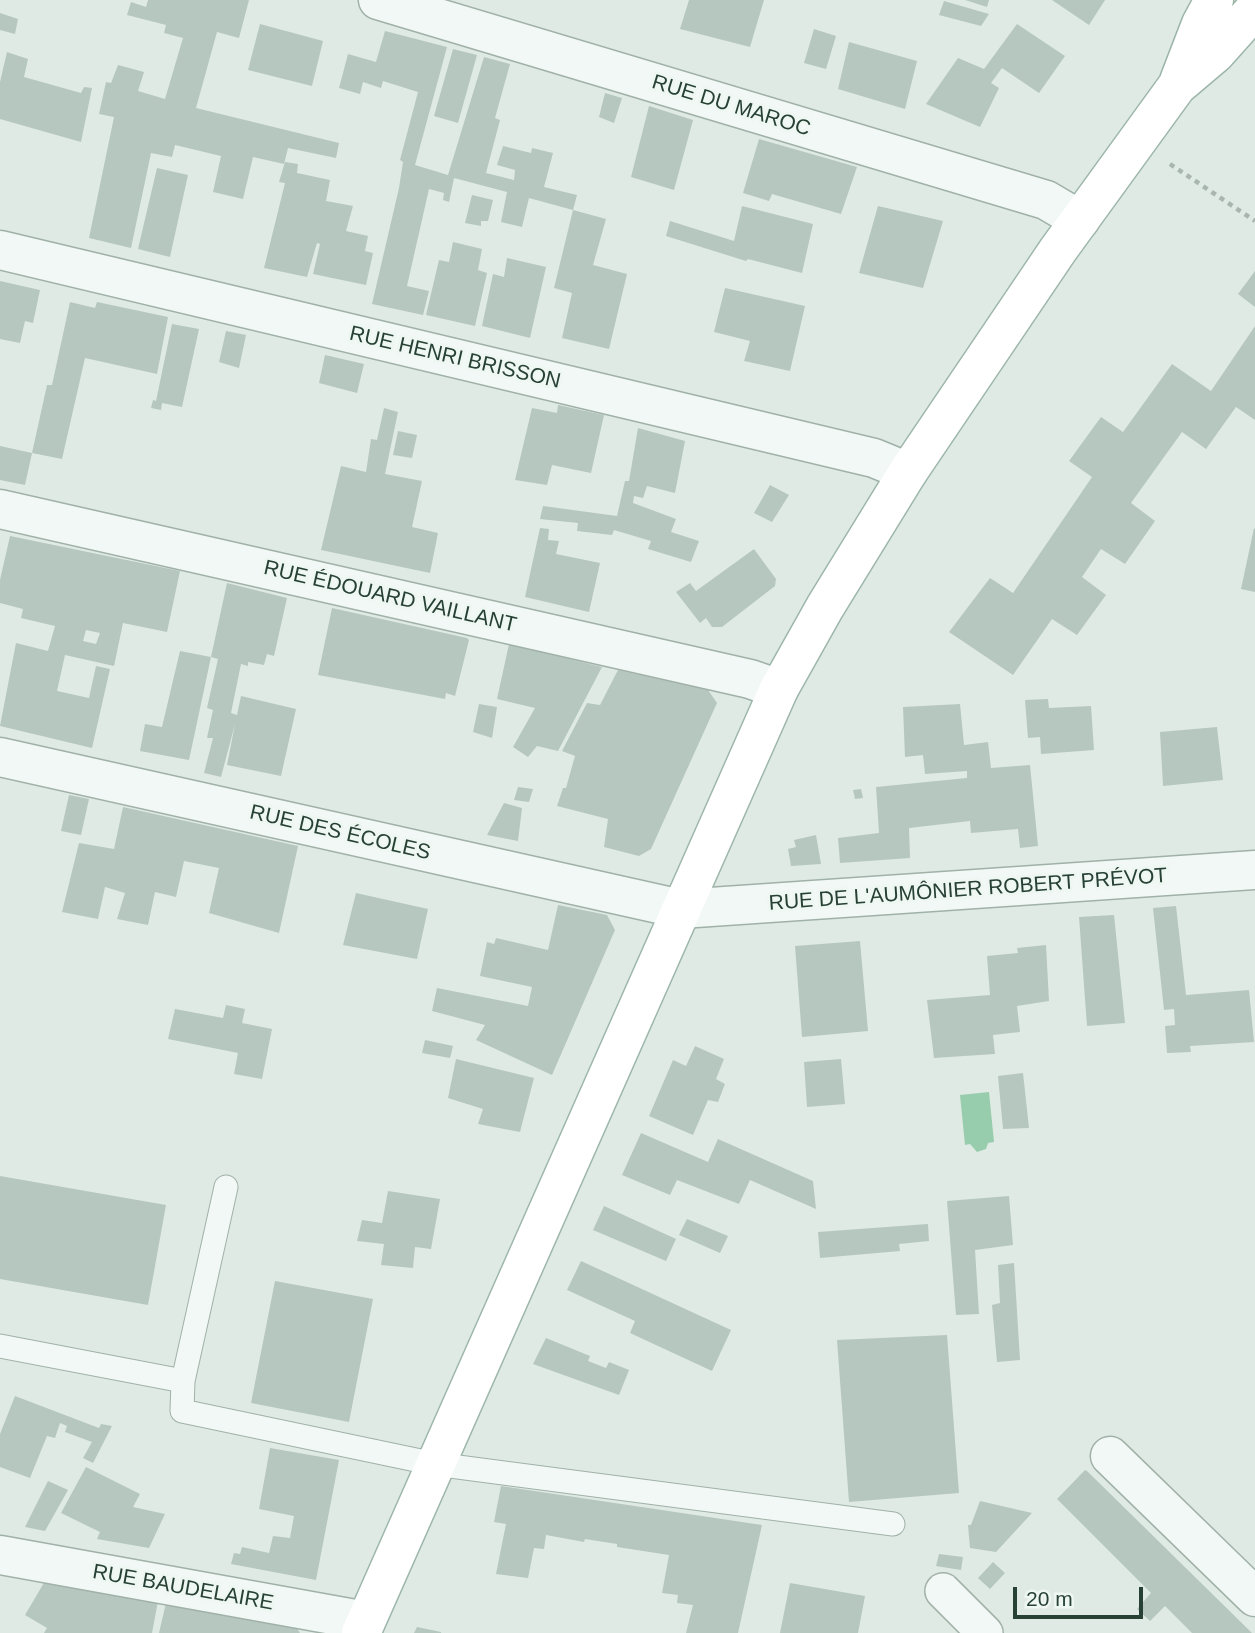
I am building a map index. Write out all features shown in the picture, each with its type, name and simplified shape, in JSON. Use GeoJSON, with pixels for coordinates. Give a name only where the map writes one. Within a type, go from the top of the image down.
{"type":"FeatureCollection","features":[{"type":"Feature","properties":{"kind":"main road"},"geometry":{"type":"LineString","coordinates":[[1177,86],[1201,24],[1214,0]]}},
{"type":"Feature","properties":{"kind":"main road"},"geometry":{"type":"LineString","coordinates":[[363,1627],[779,689],[825,607],[908,472],[1080,220],[1177,86],[1216,53],[1255,9]]}},
{"type":"Feature","properties":{"kind":"street","name":"RUE DU MAROC"},"geometry":{"type":"LineString","coordinates":[[378,0],[1046,200],[1080,220]]}},
{"type":"Feature","properties":{"kind":"street","name":"RUE HENRI BRISSON"},"geometry":{"type":"LineString","coordinates":[[0,250],[874,458],[908,472]]}},
{"type":"Feature","properties":{"kind":"street","name":"RUE ÉDOUARD VAILLANT"},"geometry":{"type":"LineString","coordinates":[[0,509],[751,678],[779,689]]}},
{"type":"Feature","properties":{"kind":"street","name":"RUE DES ÉCOLES"},"geometry":{"type":"LineString","coordinates":[[0,757],[681,909]]}},
{"type":"Feature","properties":{"kind":"street","name":"RUE DE L'AUMÔNIER ROBERT PRÉVOT"},"geometry":{"type":"LineString","coordinates":[[681,909],[1255,870]]}},
{"type":"Feature","properties":{"kind":"street"},"geometry":{"type":"LineString","coordinates":[[1110,1457],[1255,1597]]}},
{"type":"Feature","properties":{"kind":"street","name":"RUE BAUDELAIRE"},"geometry":{"type":"LineString","coordinates":[[0,1555],[363,1627]]}},
{"type":"Feature","properties":{"kind":"street"},"geometry":{"type":"LineString","coordinates":[[943,1591],[985,1633]]}},
{"type":"Feature","properties":{"kind":"lane"},"geometry":{"type":"LineString","coordinates":[[226,1187],[183,1381],[182,1411],[435,1465],[893,1524]]}},
{"type":"Feature","properties":{"kind":"lane"},"geometry":{"type":"LineString","coordinates":[[0,1346],[183,1381]]}},
{"type":"Feature","properties":{"kind":"path"},"geometry":{"type":"LineString","coordinates":[[1137,142],[1255,221]]}},
{"type":"Feature","properties":{"kind":"shaded area"},"geometry":{"type":"Polygon","coordinates":[[[989,1092],[994,1142],[988,1143],[986,1149],[977,1152],[970,1144],[965,1145],[960,1095],[989,1092]]]}},
{"type":"Feature","properties":{"kind":"building"},"geometry":{"type":"Polygon","coordinates":[[[148,0],[249,0],[239,38],[217,32],[196,108],[339,143],[336,158],[288,148],[284,164],[253,157],[243,199],[213,192],[221,156],[175,145],[172,157],[151,153],[131,248],[89,238],[114,117],[99,114],[106,82],[111,83],[118,65],[144,72],[138,91],[165,99],[183,38],[164,33],[166,25],[127,15],[131,2],[146,7],[148,0]]]}},
{"type":"Feature","properties":{"kind":"building"},"geometry":{"type":"Polygon","coordinates":[[[689,0],[764,0],[750,47],[680,29],[689,0]]]}},
{"type":"Feature","properties":{"kind":"building"},"geometry":{"type":"Polygon","coordinates":[[[965,0],[989,0],[987,7],[965,0]]]}},
{"type":"Feature","properties":{"kind":"building"},"geometry":{"type":"Polygon","coordinates":[[[1052,0],[1105,0],[1089,25],[1052,0]]]}},
{"type":"Feature","properties":{"kind":"building"},"geometry":{"type":"Polygon","coordinates":[[[944,1],[989,14],[981,26],[939,15],[944,1]]]}},
{"type":"Feature","properties":{"kind":"building"},"geometry":{"type":"Polygon","coordinates":[[[0,13],[18,19],[15,34],[0,30],[0,13]]]}},
{"type":"Feature","properties":{"kind":"building"},"geometry":{"type":"Polygon","coordinates":[[[260,24],[323,41],[312,86],[248,70],[260,24]]]}},
{"type":"Feature","properties":{"kind":"building"},"geometry":{"type":"Polygon","coordinates":[[[1017,24],[1065,56],[1039,93],[1002,68],[991,83],[999,88],[980,127],[926,104],[958,58],[984,69],[1017,24]]]}},
{"type":"Feature","properties":{"kind":"building"},"geometry":{"type":"Polygon","coordinates":[[[814,29],[836,36],[826,69],[804,63],[814,29]]]}},
{"type":"Feature","properties":{"kind":"building"},"geometry":{"type":"Polygon","coordinates":[[[385,31],[447,47],[415,165],[448,175],[484,57],[510,64],[495,118],[500,120],[486,173],[514,180],[515,170],[497,165],[503,146],[531,153],[532,148],[553,153],[544,187],[577,195],[573,210],[529,198],[522,227],[501,222],[507,192],[454,178],[449,202],[443,200],[444,193],[429,189],[407,286],[429,291],[423,315],[372,304],[399,188],[403,162],[400,160],[418,92],[383,81],[381,88],[363,82],[360,94],[339,88],[348,54],[376,62],[385,31]]]}},
{"type":"Feature","properties":{"kind":"building"},"geometry":{"type":"Polygon","coordinates":[[[849,42],[917,61],[905,109],[838,89],[849,42]]]}},
{"type":"Feature","properties":{"kind":"building"},"geometry":{"type":"Polygon","coordinates":[[[453,49],[477,55],[458,123],[434,116],[453,49]]]}},
{"type":"Feature","properties":{"kind":"building"},"geometry":{"type":"Polygon","coordinates":[[[7,52],[28,59],[24,77],[81,93],[84,87],[92,88],[81,142],[0,119],[0,82],[7,52]]]}},
{"type":"Feature","properties":{"kind":"building"},"geometry":{"type":"Polygon","coordinates":[[[605,93],[622,98],[614,123],[599,117],[605,93]]]}},
{"type":"Feature","properties":{"kind":"building"},"geometry":{"type":"Polygon","coordinates":[[[649,106],[693,120],[674,190],[631,177],[649,106]]]}},
{"type":"Feature","properties":{"kind":"building"},"geometry":{"type":"Polygon","coordinates":[[[759,139],[857,167],[841,214],[772,194],[769,201],[743,193],[759,139]]]}},
{"type":"Feature","properties":{"kind":"building"},"geometry":{"type":"Polygon","coordinates":[[[285,162],[298,164],[297,173],[330,180],[326,201],[353,206],[346,231],[368,236],[365,251],[373,253],[366,285],[313,274],[320,244],[317,243],[307,277],[264,268],[285,183],[279,182],[285,162]]]}},
{"type":"Feature","properties":{"kind":"building"},"geometry":{"type":"Polygon","coordinates":[[[157,168],[188,175],[170,257],[138,249],[157,168]]]}},
{"type":"Feature","properties":{"kind":"building"},"geometry":{"type":"Polygon","coordinates":[[[472,195],[493,200],[488,221],[481,221],[481,226],[465,223],[472,195]]]}},
{"type":"Feature","properties":{"kind":"building"},"geometry":{"type":"Polygon","coordinates":[[[742,206],[813,224],[802,273],[748,259],[746,261],[666,236],[670,221],[734,241],[742,206]]]}},
{"type":"Feature","properties":{"kind":"building"},"geometry":{"type":"Polygon","coordinates":[[[878,206],[943,221],[923,288],[859,273],[878,206]]]}},
{"type":"Feature","properties":{"kind":"building"},"geometry":{"type":"Polygon","coordinates":[[[573,210],[606,219],[593,265],[627,274],[609,349],[562,338],[572,293],[554,288],[573,210]]]}},
{"type":"Feature","properties":{"kind":"building"},"geometry":{"type":"Polygon","coordinates":[[[453,242],[482,249],[478,270],[487,273],[475,326],[426,315],[439,260],[449,262],[453,242]]]}},
{"type":"Feature","properties":{"kind":"building"},"geometry":{"type":"Polygon","coordinates":[[[507,258],[546,267],[530,338],[482,326],[493,274],[504,277],[507,258]]]}},
{"type":"Feature","properties":{"kind":"building"},"geometry":{"type":"Polygon","coordinates":[[[1255,271],[1255,307],[1238,294],[1255,271]]]}},
{"type":"Feature","properties":{"kind":"building"},"geometry":{"type":"Polygon","coordinates":[[[0,281],[40,290],[33,323],[25,321],[20,343],[0,339],[0,281]]]}},
{"type":"Feature","properties":{"kind":"building"},"geometry":{"type":"Polygon","coordinates":[[[725,288],[805,306],[790,371],[744,361],[750,341],[714,332],[725,288]]]}},
{"type":"Feature","properties":{"kind":"building"},"geometry":{"type":"Polygon","coordinates":[[[70,302],[95,308],[97,302],[168,317],[157,374],[85,358],[62,459],[32,453],[47,385],[52,385],[70,302]]]}},
{"type":"Feature","properties":{"kind":"building"},"geometry":{"type":"Polygon","coordinates":[[[172,324],[199,329],[182,407],[162,403],[161,410],[151,408],[153,400],[156,401],[172,324]]]}},
{"type":"Feature","properties":{"kind":"building"},"geometry":{"type":"Polygon","coordinates":[[[1255,326],[1255,420],[1236,407],[1206,449],[1182,432],[1131,503],[1155,521],[1125,564],[1101,549],[1082,577],[1106,595],[1077,635],[1052,619],[1013,675],[949,632],[990,578],[1013,593],[1092,477],[1069,461],[1101,417],[1123,432],[1172,364],[1211,391],[1255,326]]]}},
{"type":"Feature","properties":{"kind":"building"},"geometry":{"type":"Polygon","coordinates":[[[226,331],[246,335],[239,368],[219,362],[226,331]]]}},
{"type":"Feature","properties":{"kind":"building"},"geometry":{"type":"Polygon","coordinates":[[[325,355],[364,364],[357,393],[319,383],[325,355]]]}},
{"type":"Feature","properties":{"kind":"building"},"geometry":{"type":"Polygon","coordinates":[[[558,405],[604,415],[591,473],[552,465],[547,485],[515,480],[532,408],[557,413],[558,405]]]}},
{"type":"Feature","properties":{"kind":"building"},"geometry":{"type":"Polygon","coordinates":[[[384,408],[398,412],[385,474],[422,481],[412,527],[438,533],[430,573],[321,550],[341,466],[366,472],[371,439],[377,440],[384,408]]]}},
{"type":"Feature","properties":{"kind":"building"},"geometry":{"type":"Polygon","coordinates":[[[638,428],[685,441],[675,493],[647,486],[643,498],[634,496],[633,503],[676,519],[671,532],[699,541],[691,562],[648,549],[651,541],[614,530],[612,535],[577,531],[578,523],[540,519],[543,506],[617,516],[625,481],[629,481],[638,428]]]}},
{"type":"Feature","properties":{"kind":"building"},"geometry":{"type":"Polygon","coordinates":[[[398,431],[417,435],[412,458],[393,455],[398,431]]]}},
{"type":"Feature","properties":{"kind":"building"},"geometry":{"type":"Polygon","coordinates":[[[0,446],[32,453],[25,485],[0,480],[0,446]]]}},
{"type":"Feature","properties":{"kind":"building"},"geometry":{"type":"Polygon","coordinates":[[[770,485],[789,495],[772,522],[754,513],[770,485]]]}},
{"type":"Feature","properties":{"kind":"building"},"geometry":{"type":"Polygon","coordinates":[[[540,528],[549,529],[548,540],[559,541],[556,554],[600,563],[589,612],[525,597],[540,528]]]}},
{"type":"Feature","properties":{"kind":"building"},"geometry":{"type":"Polygon","coordinates":[[[1255,529],[1255,592],[1241,589],[1255,529]]]}},
{"type":"Feature","properties":{"kind":"building"},"geometry":{"type":"Polygon","coordinates":[[[10,536],[180,571],[167,632],[123,623],[114,666],[65,655],[57,691],[89,698],[96,666],[110,669],[92,748],[0,726],[16,643],[48,651],[55,626],[21,618],[23,609],[0,603],[0,580],[10,536]],[[86,630],[83,641],[96,644],[100,633],[86,630]]]}},
{"type":"Feature","properties":{"kind":"building"},"geometry":{"type":"Polygon","coordinates":[[[754,549],[776,579],[775,586],[722,627],[712,627],[706,618],[700,623],[676,592],[690,583],[696,591],[754,549]]]}},
{"type":"Feature","properties":{"kind":"building"},"geometry":{"type":"Polygon","coordinates":[[[227,583],[287,598],[274,656],[267,654],[264,665],[248,662],[248,666],[241,664],[231,713],[237,715],[241,696],[296,709],[281,776],[227,765],[235,724],[221,777],[204,773],[213,738],[207,738],[213,710],[207,708],[218,659],[211,657],[227,583]]]}},
{"type":"Feature","properties":{"kind":"building"},"geometry":{"type":"Polygon","coordinates":[[[332,608],[467,638],[469,640],[455,696],[446,693],[445,699],[318,675],[332,608]]]}},
{"type":"Feature","properties":{"kind":"building"},"geometry":{"type":"Polygon","coordinates":[[[509,644],[602,667],[558,751],[537,746],[528,757],[513,747],[535,708],[497,699],[509,644]]]}},
{"type":"Feature","properties":{"kind":"building"},"geometry":{"type":"Polygon","coordinates":[[[180,651],[211,657],[189,760],[140,751],[145,724],[162,727],[180,651]]]}},
{"type":"Feature","properties":{"kind":"building"},"geometry":{"type":"Polygon","coordinates":[[[618,670],[708,690],[717,703],[651,849],[639,856],[604,847],[608,819],[557,806],[563,788],[566,788],[575,756],[562,751],[587,703],[600,705],[618,670]]]}},
{"type":"Feature","properties":{"kind":"building"},"geometry":{"type":"Polygon","coordinates":[[[1048,699],[1049,708],[1091,706],[1094,750],[1041,754],[1040,737],[1028,738],[1025,700],[1048,699]]]}},
{"type":"Feature","properties":{"kind":"building"},"geometry":{"type":"Polygon","coordinates":[[[479,704],[497,707],[492,738],[473,732],[479,704]]]}},
{"type":"Feature","properties":{"kind":"building"},"geometry":{"type":"Polygon","coordinates":[[[960,704],[964,745],[988,742],[991,768],[1030,765],[1038,846],[1020,848],[1018,829],[971,833],[970,821],[909,828],[910,858],[840,863],[838,838],[879,833],[876,787],[967,778],[967,771],[925,774],[923,755],[905,757],[903,707],[960,704]]]}},
{"type":"Feature","properties":{"kind":"building"},"geometry":{"type":"Polygon","coordinates":[[[1217,727],[1223,780],[1163,786],[1160,732],[1217,727]]]}},
{"type":"Feature","properties":{"kind":"building"},"geometry":{"type":"Polygon","coordinates":[[[518,787],[533,789],[529,802],[514,800],[518,787]]]}},
{"type":"Feature","properties":{"kind":"building"},"geometry":{"type":"Polygon","coordinates":[[[861,789],[863,798],[855,799],[853,790],[861,789]]]}},
{"type":"Feature","properties":{"kind":"building"},"geometry":{"type":"Polygon","coordinates":[[[69,795],[89,799],[81,835],[61,831],[69,795]]]}},
{"type":"Feature","properties":{"kind":"building"},"geometry":{"type":"Polygon","coordinates":[[[504,803],[522,808],[518,841],[487,835],[504,803]]]}},
{"type":"Feature","properties":{"kind":"building"},"geometry":{"type":"Polygon","coordinates":[[[123,807],[298,846],[279,933],[209,913],[219,868],[184,861],[176,897],[155,892],[148,925],[117,919],[125,893],[105,887],[98,919],[62,912],[79,843],[114,849],[123,807]]]}},
{"type":"Feature","properties":{"kind":"building"},"geometry":{"type":"Polygon","coordinates":[[[816,835],[821,864],[791,866],[788,849],[796,847],[794,840],[816,835]]]}},
{"type":"Feature","properties":{"kind":"building"},"geometry":{"type":"Polygon","coordinates":[[[356,893],[428,909],[417,959],[343,945],[356,893]]]}},
{"type":"Feature","properties":{"kind":"building"},"geometry":{"type":"Polygon","coordinates":[[[558,905],[607,915],[615,930],[552,1075],[476,1040],[485,1025],[432,1011],[437,988],[528,1006],[532,987],[480,976],[487,942],[494,944],[496,938],[548,950],[558,905]]]}},
{"type":"Feature","properties":{"kind":"building"},"geometry":{"type":"Polygon","coordinates":[[[1176,906],[1186,995],[1249,990],[1254,1042],[1190,1046],[1191,1052],[1167,1053],[1165,1026],[1175,1025],[1174,1009],[1164,1010],[1153,908],[1176,906]]]}},
{"type":"Feature","properties":{"kind":"building"},"geometry":{"type":"Polygon","coordinates":[[[1114,915],[1125,1023],[1087,1026],[1079,917],[1114,915]]]}},
{"type":"Feature","properties":{"kind":"building"},"geometry":{"type":"Polygon","coordinates":[[[860,941],[868,1031],[802,1037],[795,946],[860,941]]]}},
{"type":"Feature","properties":{"kind":"building"},"geometry":{"type":"Polygon","coordinates":[[[1046,945],[1049,1001],[1017,1006],[1020,1032],[993,1035],[995,1054],[934,1058],[927,1000],[990,995],[987,956],[1018,953],[1017,948],[1046,945]]]}},
{"type":"Feature","properties":{"kind":"building"},"geometry":{"type":"Polygon","coordinates":[[[226,1005],[245,1009],[242,1023],[272,1029],[262,1079],[234,1074],[238,1053],[168,1039],[175,1009],[223,1018],[226,1005]]]}},
{"type":"Feature","properties":{"kind":"building"},"geometry":{"type":"Polygon","coordinates":[[[425,1040],[453,1046],[450,1058],[422,1053],[425,1040]]]}},
{"type":"Feature","properties":{"kind":"building"},"geometry":{"type":"Polygon","coordinates":[[[695,1046],[724,1059],[716,1079],[725,1084],[718,1102],[708,1100],[693,1135],[649,1116],[673,1060],[686,1066],[695,1046]]]}},
{"type":"Feature","properties":{"kind":"building"},"geometry":{"type":"Polygon","coordinates":[[[456,1059],[534,1078],[520,1132],[478,1124],[483,1109],[448,1098],[456,1059]]]}},
{"type":"Feature","properties":{"kind":"building"},"geometry":{"type":"Polygon","coordinates":[[[841,1059],[845,1104],[807,1107],[804,1062],[841,1059]]]}},
{"type":"Feature","properties":{"kind":"building"},"geometry":{"type":"Polygon","coordinates":[[[1023,1073],[1029,1128],[1003,1129],[998,1076],[1023,1073]]]}},
{"type":"Feature","properties":{"kind":"building"},"geometry":{"type":"Polygon","coordinates":[[[641,1133],[708,1162],[718,1139],[813,1181],[816,1209],[750,1180],[739,1204],[677,1180],[670,1195],[622,1175],[641,1133]]]}},
{"type":"Feature","properties":{"kind":"building"},"geometry":{"type":"Polygon","coordinates":[[[0,1176],[166,1205],[148,1305],[0,1279],[0,1176]]]}},
{"type":"Feature","properties":{"kind":"building"},"geometry":{"type":"Polygon","coordinates":[[[388,1191],[440,1199],[431,1249],[415,1247],[413,1268],[381,1265],[384,1244],[357,1241],[362,1220],[382,1223],[388,1191]]]}},
{"type":"Feature","properties":{"kind":"building"},"geometry":{"type":"Polygon","coordinates":[[[1009,1196],[1013,1245],[975,1250],[979,1314],[956,1315],[947,1201],[1009,1196]]]}},
{"type":"Feature","properties":{"kind":"building"},"geometry":{"type":"Polygon","coordinates":[[[604,1206],[676,1239],[666,1261],[593,1230],[604,1206]]]}},
{"type":"Feature","properties":{"kind":"building"},"geometry":{"type":"Polygon","coordinates":[[[687,1219],[728,1236],[720,1253],[679,1235],[687,1219]]]}},
{"type":"Feature","properties":{"kind":"building"},"geometry":{"type":"Polygon","coordinates":[[[928,1224],[929,1241],[899,1244],[900,1251],[820,1258],[818,1232],[928,1224]]]}},
{"type":"Feature","properties":{"kind":"building"},"geometry":{"type":"Polygon","coordinates":[[[581,1261],[731,1330],[712,1371],[630,1333],[635,1321],[567,1290],[581,1261]]]}},
{"type":"Feature","properties":{"kind":"building"},"geometry":{"type":"Polygon","coordinates":[[[1014,1263],[1020,1360],[997,1362],[992,1305],[1000,1303],[998,1265],[1014,1263]]]}},
{"type":"Feature","properties":{"kind":"building"},"geometry":{"type":"Polygon","coordinates":[[[275,1281],[373,1299],[349,1422],[251,1403],[275,1281]]]}},
{"type":"Feature","properties":{"kind":"building"},"geometry":{"type":"Polygon","coordinates":[[[947,1335],[959,1493],[849,1502],[837,1340],[947,1335]]]}},
{"type":"Feature","properties":{"kind":"building"},"geometry":{"type":"Polygon","coordinates":[[[546,1338],[590,1356],[588,1361],[606,1368],[609,1362],[629,1370],[619,1395],[533,1364],[546,1338]]]}},
{"type":"Feature","properties":{"kind":"building"},"geometry":{"type":"Polygon","coordinates":[[[15,1396],[99,1428],[101,1424],[112,1426],[93,1463],[83,1458],[92,1442],[65,1432],[67,1426],[60,1423],[55,1438],[47,1436],[30,1478],[0,1467],[0,1434],[15,1396]]]}},
{"type":"Feature","properties":{"kind":"building"},"geometry":{"type":"Polygon","coordinates":[[[270,1448],[339,1460],[316,1580],[231,1564],[234,1553],[240,1554],[242,1547],[269,1553],[273,1536],[290,1538],[294,1516],[259,1509],[270,1448]]]}},
{"type":"Feature","properties":{"kind":"building"},"geometry":{"type":"Polygon","coordinates":[[[86,1467],[140,1494],[133,1507],[165,1514],[149,1548],[97,1539],[100,1532],[61,1513],[86,1467]]]}},
{"type":"Feature","properties":{"kind":"building"},"geometry":{"type":"Polygon","coordinates":[[[1085,1470],[1252,1633],[1192,1633],[1165,1606],[1150,1621],[1137,1609],[1151,1593],[1057,1499],[1085,1470]]]}},
{"type":"Feature","properties":{"kind":"building"},"geometry":{"type":"Polygon","coordinates":[[[48,1481],[68,1490],[45,1531],[25,1527],[48,1481]]]}},
{"type":"Feature","properties":{"kind":"building"},"geometry":{"type":"Polygon","coordinates":[[[501,1486],[762,1525],[738,1633],[686,1633],[693,1605],[677,1603],[678,1595],[662,1593],[669,1555],[617,1547],[617,1544],[585,1539],[584,1542],[546,1535],[544,1549],[534,1548],[528,1578],[496,1574],[506,1524],[494,1522],[501,1486]]]}},
{"type":"Feature","properties":{"kind":"building"},"geometry":{"type":"Polygon","coordinates":[[[980,1501],[1032,1513],[996,1552],[970,1548],[968,1525],[971,1525],[980,1501]]]}},
{"type":"Feature","properties":{"kind":"building"},"geometry":{"type":"Polygon","coordinates":[[[939,1554],[963,1557],[961,1570],[936,1566],[939,1554]]]}},
{"type":"Feature","properties":{"kind":"building"},"geometry":{"type":"Polygon","coordinates":[[[993,1562],[1005,1573],[990,1589],[978,1578],[993,1562]]]}},
{"type":"Feature","properties":{"kind":"building"},"geometry":{"type":"Polygon","coordinates":[[[45,1581],[158,1601],[152,1633],[44,1633],[47,1628],[25,1615],[45,1581]]]}},
{"type":"Feature","properties":{"kind":"building"},"geometry":{"type":"Polygon","coordinates":[[[790,1583],[865,1596],[858,1633],[780,1633],[790,1583]]]}},
{"type":"Feature","properties":{"kind":"building"},"geometry":{"type":"Polygon","coordinates":[[[166,1603],[296,1627],[300,1633],[159,1633],[166,1603]]]}},
{"type":"Feature","properties":{"kind":"building"},"geometry":{"type":"Polygon","coordinates":[[[417,1627],[441,1632],[441,1633],[414,1633],[417,1627]]]}}]}
